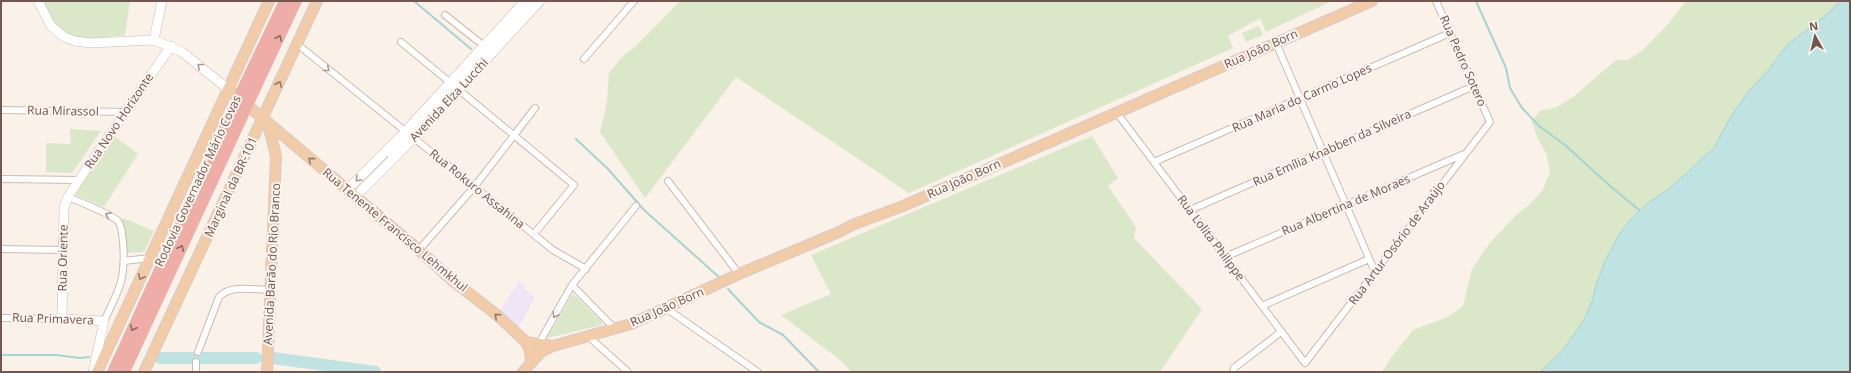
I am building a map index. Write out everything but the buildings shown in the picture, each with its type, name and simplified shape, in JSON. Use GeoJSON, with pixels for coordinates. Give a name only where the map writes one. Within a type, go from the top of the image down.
{"type":"FeatureCollection","features":[{"type":"Feature","properties":{"kind":"highway","name":"Rodovia Governador Mário Covas"},"geometry":{"type":"LineString","coordinates":[[247,100],[285,1]]}},
{"type":"Feature","properties":{"kind":"highway","name":"Rodovia Governador Mário Covas"},"geometry":{"type":"LineString","coordinates":[[113,372],[235,118],[247,100],[296,1]]}},
{"type":"Feature","properties":{"kind":"highway","name":"Rodovia Governador Mário Covas"},"geometry":{"type":"LineString","coordinates":[[124,372],[235,118]]}},
{"type":"Feature","properties":{"kind":"main road"},"geometry":{"type":"LineString","coordinates":[[38,1],[51,26],[58,33],[75,41],[91,43],[154,40],[182,52],[228,89]]}},
{"type":"Feature","properties":{"kind":"main road"},"geometry":{"type":"LineString","coordinates":[[154,40],[162,1]]}},
{"type":"Feature","properties":{"kind":"main road"},"geometry":{"type":"LineString","coordinates":[[97,372],[269,1]]}},
{"type":"Feature","properties":{"kind":"main road","name":"Marginal da BR-101"},"geometry":{"type":"LineString","coordinates":[[144,372],[265,121],[269,106],[317,1]]}},
{"type":"Feature","properties":{"kind":"main road","name":"Avenida Elza Lucchi"},"geometry":{"type":"LineString","coordinates":[[454,86],[484,46],[525,1]]}},
{"type":"Feature","properties":{"kind":"main road","name":"Avenida Elza Lucchi"},"geometry":{"type":"LineString","coordinates":[[358,192],[454,86],[540,1]]}},
{"type":"Feature","properties":{"kind":"main road","name":"Rua João Born"},"geometry":{"type":"LineString","coordinates":[[553,346],[615,329],[666,309],[739,274],[838,232],[852,224],[903,206],[1372,1]]}},
{"type":"Feature","properties":{"kind":"main road","name":"Rua Novo Horizonte"},"geometry":{"type":"LineString","coordinates":[[68,197],[171,46]]}},
{"type":"Feature","properties":{"kind":"main road","name":"Rua Tenente Francisco Lehmkhul"},"geometry":{"type":"LineString","coordinates":[[228,89],[247,100],[265,121],[348,189],[358,192],[419,250],[526,342],[538,345],[553,346]]}},
{"type":"Feature","properties":{"kind":"main road"},"geometry":{"type":"LineString","coordinates":[[247,100],[263,108],[269,106]]}},
{"type":"Feature","properties":{"kind":"main road","name":"Avenida Barão do Rio Branco"},"geometry":{"type":"LineString","coordinates":[[265,121],[276,156],[267,372]]}},
{"type":"Feature","properties":{"kind":"main road","name":"Avenida Elza Lucchi"},"geometry":{"type":"LineString","coordinates":[[348,189],[409,135]]}},
{"type":"Feature","properties":{"kind":"main road"},"geometry":{"type":"LineString","coordinates":[[276,156],[283,149],[296,147]]}},
{"type":"Feature","properties":{"kind":"main road","name":"Rua Oriente"},"geometry":{"type":"LineString","coordinates":[[62,319],[64,207],[68,197]]}},
{"type":"Feature","properties":{"kind":"main road","name":"Rua Primavera"},"geometry":{"type":"LineString","coordinates":[[62,319],[104,320]]}},
{"type":"Feature","properties":{"kind":"main road"},"geometry":{"type":"LineString","coordinates":[[93,372],[104,320]]}},
{"type":"Feature","properties":{"kind":"main road"},"geometry":{"type":"LineString","coordinates":[[526,342],[530,351],[531,362]]}},
{"type":"Feature","properties":{"kind":"main road"},"geometry":{"type":"LineString","coordinates":[[524,372],[541,352],[553,346]]}},
{"type":"Feature","properties":{"kind":"street"},"geometry":{"type":"LineString","coordinates":[[454,86],[533,1]]}},
{"type":"Feature","properties":{"kind":"street"},"geometry":{"type":"LineString","coordinates":[[584,59],[634,1]]}},
{"type":"Feature","properties":{"kind":"street","name":"Rua Pedro Sotero"},"geometry":{"type":"LineString","coordinates":[[1436,1],[1490,122]]}},
{"type":"Feature","properties":{"kind":"street"},"geometry":{"type":"LineString","coordinates":[[445,15],[484,46]]}},
{"type":"Feature","properties":{"kind":"street","name":"Rua Maria do Carmo Lopes"},"geometry":{"type":"LineString","coordinates":[[1154,162],[1450,33]]}},
{"type":"Feature","properties":{"kind":"street"},"geometry":{"type":"LineString","coordinates":[[401,42],[574,185],[534,234]]}},
{"type":"Feature","properties":{"kind":"street"},"geometry":{"type":"LineString","coordinates":[[1276,43],[1375,272]]}},
{"type":"Feature","properties":{"kind":"street","name":"Rua Rokuro Assahina"},"geometry":{"type":"LineString","coordinates":[[297,44],[557,253],[586,270]]}},
{"type":"Feature","properties":{"kind":"street","name":"Rua Emília Knabben da Silveira"},"geometry":{"type":"LineString","coordinates":[[1190,210],[1474,86]]}},
{"type":"Feature","properties":{"kind":"street"},"geometry":{"type":"LineString","coordinates":[[419,250],[515,136],[535,108]]}},
{"type":"Feature","properties":{"kind":"street","name":"Rua Mirassol"},"geometry":{"type":"LineString","coordinates":[[1,110],[126,112]]}},
{"type":"Feature","properties":{"kind":"street","name":"Rua Lolita Philippe"},"geometry":{"type":"LineString","coordinates":[[1117,113],[1305,363]]}},
{"type":"Feature","properties":{"kind":"street","name":"Rua Artur Osório de Araújo"},"geometry":{"type":"LineString","coordinates":[[1305,363],[1490,122]]}},
{"type":"Feature","properties":{"kind":"street","name":"Rua Albertina de Moraes"},"geometry":{"type":"LineString","coordinates":[[1225,257],[1466,153]]}},
{"type":"Feature","properties":{"kind":"street"},"geometry":{"type":"LineString","coordinates":[[1,179],[79,180]]}},
{"type":"Feature","properties":{"kind":"street"},"geometry":{"type":"LineString","coordinates":[[668,181],[739,274]]}},
{"type":"Feature","properties":{"kind":"street"},"geometry":{"type":"LineString","coordinates":[[68,197],[112,217],[119,222],[123,237],[124,261],[122,284],[104,320]]}},
{"type":"Feature","properties":{"kind":"street"},"geometry":{"type":"LineString","coordinates":[[538,345],[572,285],[586,270],[636,206]]}},
{"type":"Feature","properties":{"kind":"street"},"geometry":{"type":"LineString","coordinates":[[1,249],[64,250]]}},
{"type":"Feature","properties":{"kind":"street"},"geometry":{"type":"LineString","coordinates":[[124,261],[150,258]]}},
{"type":"Feature","properties":{"kind":"street"},"geometry":{"type":"LineString","coordinates":[[1262,306],[1369,259]]}},
{"type":"Feature","properties":{"kind":"street"},"geometry":{"type":"LineString","coordinates":[[572,285],[615,329]]}},
{"type":"Feature","properties":{"kind":"street"},"geometry":{"type":"LineString","coordinates":[[198,352],[219,297],[223,292],[231,289],[270,290]]}},
{"type":"Feature","properties":{"kind":"street"},"geometry":{"type":"LineString","coordinates":[[666,309],[758,372]]}},
{"type":"Feature","properties":{"kind":"street","name":"Rua Primavera"},"geometry":{"type":"LineString","coordinates":[[1,318],[62,319]]}},
{"type":"Feature","properties":{"kind":"street"},"geometry":{"type":"LineString","coordinates":[[1233,372],[1234,368],[1281,332]]}},
{"type":"Feature","properties":{"kind":"street"},"geometry":{"type":"LineString","coordinates":[[589,337],[628,372]]}},
{"type":"Feature","properties":{"kind":"street"},"geometry":{"type":"LineString","coordinates":[[196,362],[196,372]]}},
{"type":"Feature","properties":{"kind":"shaded area"},"geometry":{"type":"Polygon","coordinates":[[[519,281],[526,286],[524,289],[535,297],[518,328],[499,312],[519,281]]]}},
{"type":"Feature","properties":{"kind":"green space"},"geometry":{"type":"Polygon","coordinates":[[[41,1],[130,1],[125,35],[85,38],[66,33],[58,28],[51,20],[41,1]]]}},
{"type":"Feature","properties":{"kind":"green space"},"geometry":{"type":"Polygon","coordinates":[[[680,1],[1332,1],[1266,32],[1260,18],[1228,36],[1233,48],[909,193],[736,77],[645,198],[600,132],[607,102],[609,73],[622,57],[636,46],[680,1]]]}},
{"type":"Feature","properties":{"kind":"green space"},"geometry":{"type":"Polygon","coordinates":[[[1686,1],[1840,1],[1825,16],[1787,45],[1770,68],[1748,92],[1730,118],[1714,148],[1669,189],[1648,203],[1630,220],[1614,244],[1595,288],[1593,299],[1584,320],[1562,351],[1540,372],[1382,372],[1413,330],[1448,317],[1463,306],[1472,269],[1482,254],[1515,216],[1529,205],[1542,191],[1550,173],[1547,155],[1537,137],[1532,121],[1540,111],[1557,107],[1573,97],[1616,60],[1628,60],[1643,50],[1669,23],[1686,1]]]}},
{"type":"Feature","properties":{"kind":"green space"},"geometry":{"type":"Polygon","coordinates":[[[1259,26],[1263,35],[1246,42],[1242,33],[1259,26]]]}},
{"type":"Feature","properties":{"kind":"green space"},"geometry":{"type":"Polygon","coordinates":[[[70,129],[101,131],[72,173],[46,172],[46,143],[71,144],[70,129]]]}},
{"type":"Feature","properties":{"kind":"green space"},"geometry":{"type":"Polygon","coordinates":[[[113,135],[138,154],[104,207],[74,194],[113,135]]]}},
{"type":"Feature","properties":{"kind":"green space"},"geometry":{"type":"Polygon","coordinates":[[[1092,136],[1118,178],[1108,186],[1136,227],[1134,238],[1202,309],[1160,372],[851,372],[840,360],[781,315],[831,294],[811,255],[1092,136]]]}},
{"type":"Feature","properties":{"kind":"green space"},"geometry":{"type":"Polygon","coordinates":[[[123,218],[154,231],[144,252],[127,253],[122,220],[123,218]]]}},
{"type":"Feature","properties":{"kind":"green space"},"geometry":{"type":"Polygon","coordinates":[[[572,295],[576,296],[602,322],[602,325],[547,338],[572,295]]]}},
{"type":"Feature","properties":{"kind":"water"},"geometry":{"type":"Polygon","coordinates":[[[1840,1],[1850,1],[1850,372],[1540,372],[1562,351],[1584,320],[1593,299],[1595,288],[1605,261],[1620,233],[1630,220],[1648,203],[1669,189],[1714,148],[1730,118],[1748,92],[1770,68],[1787,45],[1825,16],[1840,1]]]}},
{"type":"Feature","properties":{"kind":"waterway"},"geometry":{"type":"LineString","coordinates":[[414,1],[471,49]]}},
{"type":"Feature","properties":{"kind":"waterway"},"geometry":{"type":"LineString","coordinates":[[1476,1],[1506,68],[1510,88],[1522,108],[1539,126],[1565,145],[1639,210]]}},
{"type":"Feature","properties":{"kind":"waterway"},"geometry":{"type":"LineString","coordinates":[[576,139],[608,169],[644,210],[720,278]]}},
{"type":"Feature","properties":{"kind":"waterway"},"geometry":{"type":"LineString","coordinates":[[728,289],[759,322],[783,335],[819,372]]}},
{"type":"Feature","properties":{"kind":"waterway"},"geometry":{"type":"LineString","coordinates":[[1,355],[56,355],[80,358],[89,357]]}},
{"type":"Feature","properties":{"kind":"waterway"},"geometry":{"type":"LineString","coordinates":[[160,358],[256,358]]}},
{"type":"Feature","properties":{"kind":"waterway"},"geometry":{"type":"LineString","coordinates":[[273,358],[375,372]]}}]}
